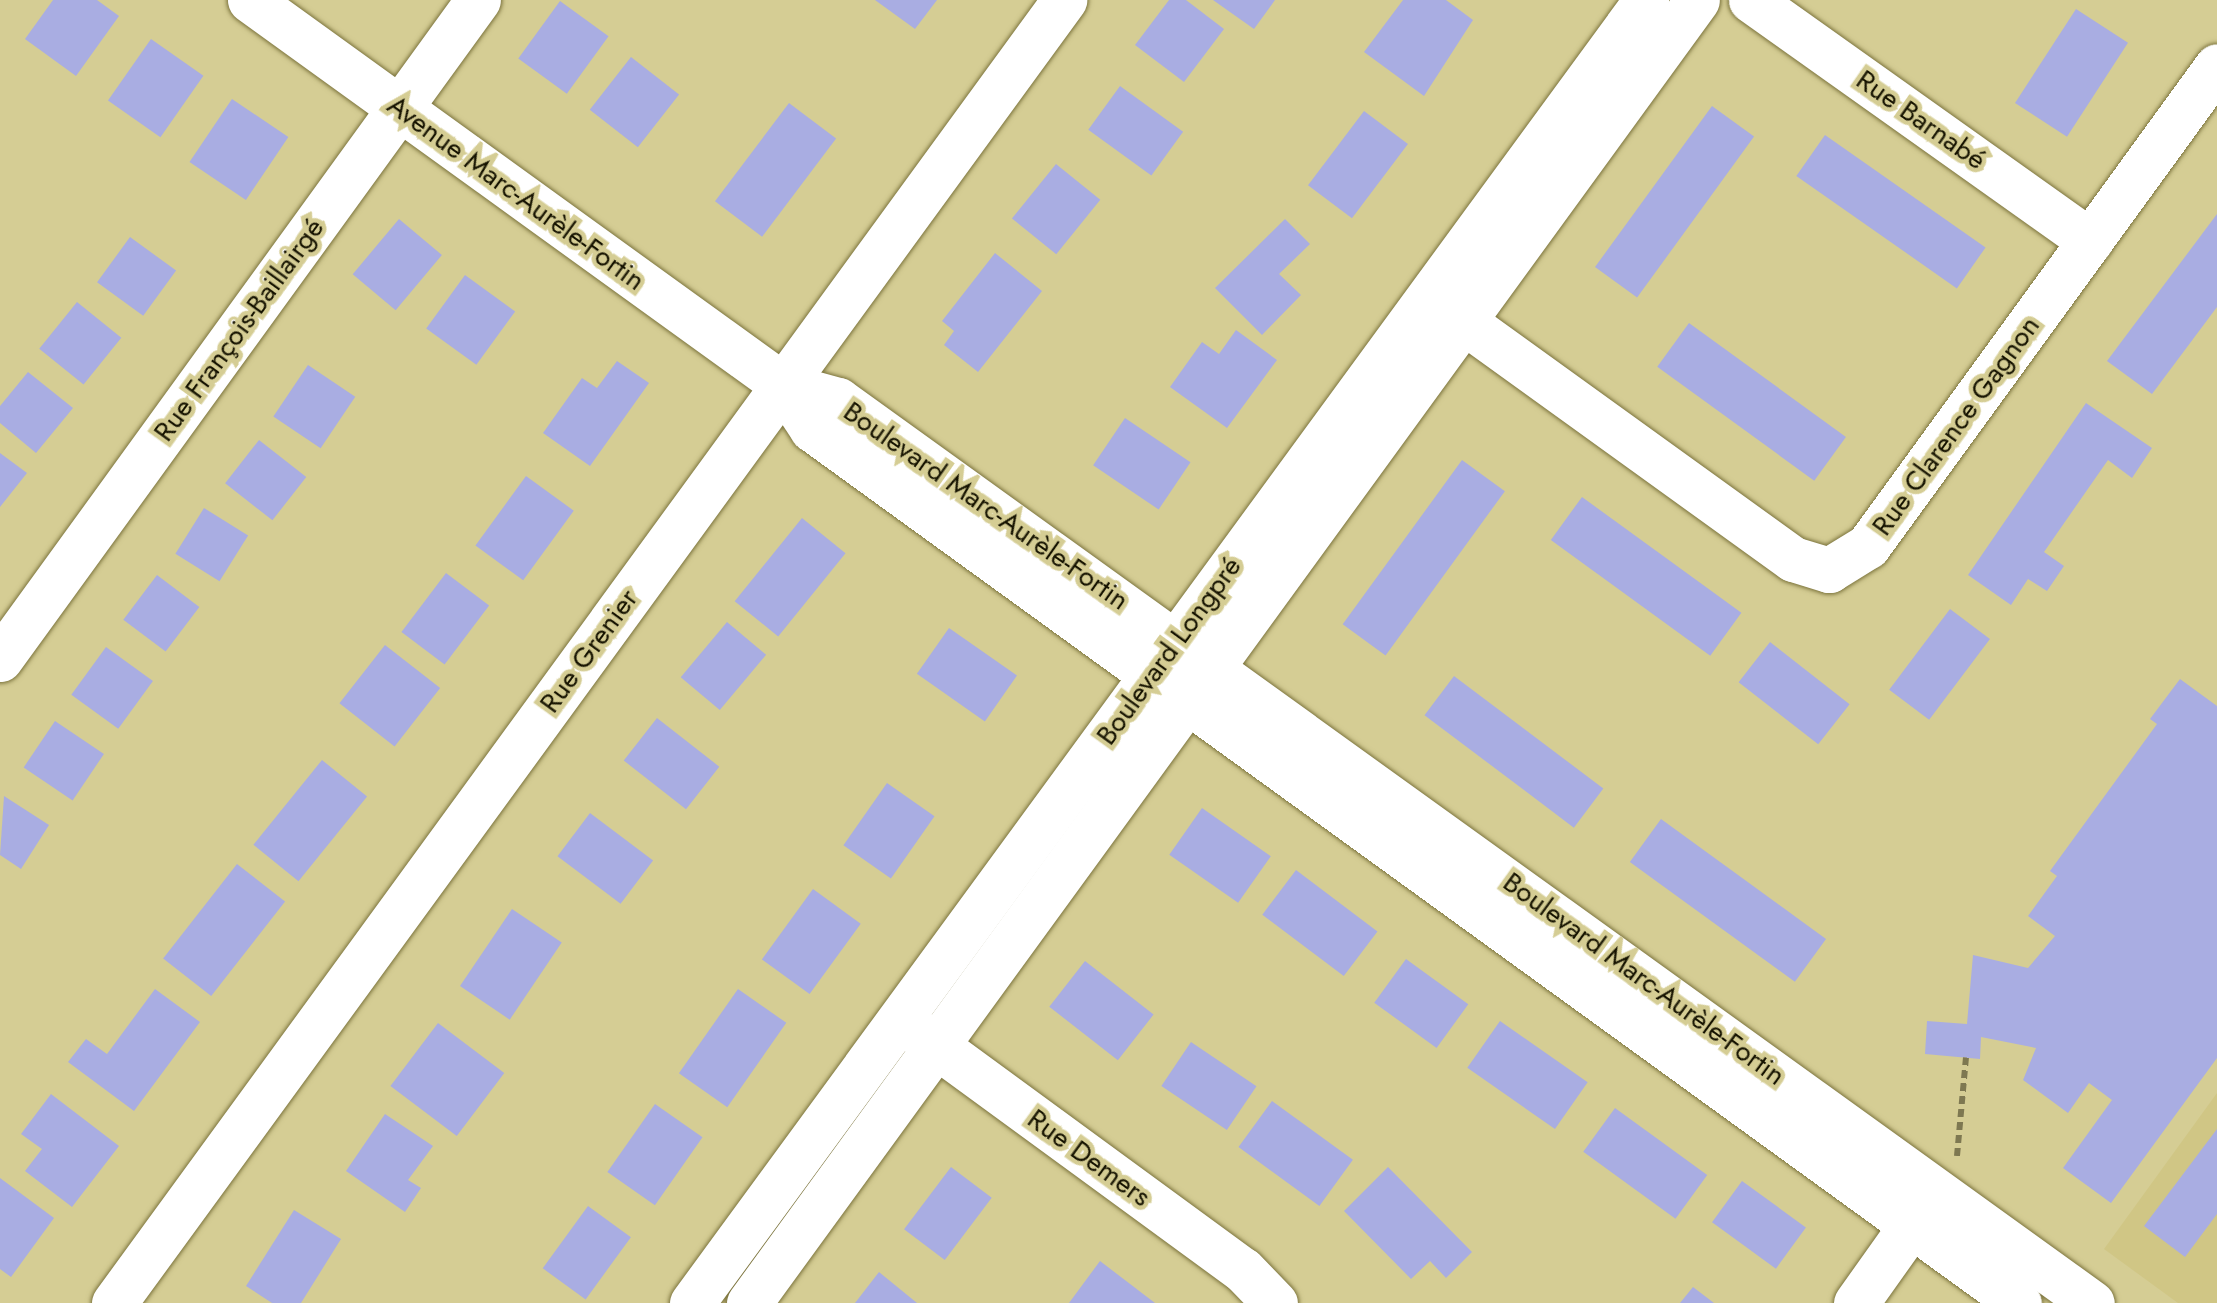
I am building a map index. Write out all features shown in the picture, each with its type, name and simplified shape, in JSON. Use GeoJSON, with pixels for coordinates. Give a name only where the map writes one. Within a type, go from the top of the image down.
{"type":"FeatureCollection","features":[{"type":"Feature","properties":{"kind":"street","name":"Avenue Marc-Aurèle-Fortin"},"geometry":{"type":"LineString","coordinates":[[250,0],[782,385]]}},
{"type":"Feature","properties":{"kind":"street","name":"Rue François-Baillairgé"},"geometry":{"type":"LineString","coordinates":[[0,660],[478,0]]}},
{"type":"Feature","properties":{"kind":"street","name":"Rue Grenier"},"geometry":{"type":"LineString","coordinates":[[114,1303],[1064,0]]}},
{"type":"Feature","properties":{"kind":"street","name":"Boulevard Longpré"},"geometry":{"type":"LineString","coordinates":[[1446,308],[1646,0]]}},
{"type":"Feature","properties":{"kind":"street","name":"Boulevard Longpré"},"geometry":{"type":"LineString","coordinates":[[692,1303],[898,1018],[1180,670],[1446,308],[1696,0]]}},
{"type":"Feature","properties":{"kind":"street","name":"Rue Barnabé"},"geometry":{"type":"LineString","coordinates":[[1752,0],[2090,242]]}},
{"type":"Feature","properties":{"kind":"street","name":"Rue Clarence Gagnon"},"geometry":{"type":"LineString","coordinates":[[1446,308],[1792,559],[1829,570],[1868,546],[2217,66]]}},
{"type":"Feature","properties":{"kind":"street","name":"Boulevard Marc-Aurèle-Fortin"},"geometry":{"type":"LineString","coordinates":[[782,385],[812,429],[1180,670],[2092,1303]]}},
{"type":"Feature","properties":{"kind":"street","name":"Boulevard Longpré"},"geometry":{"type":"LineString","coordinates":[[749,1303],[935,1045],[1180,670]]}},
{"type":"Feature","properties":{"kind":"street","name":"Rue Demers"},"geometry":{"type":"LineString","coordinates":[[898,1018],[1242,1270],[1275,1303]]}},
{"type":"Feature","properties":{"kind":"street","name":"Boulevard Marc-Aurèle-Fortin"},"geometry":{"type":"LineString","coordinates":[[1935,1193],[2019,1303]]}},
{"type":"Feature","properties":{"kind":"street"},"geometry":{"type":"LineString","coordinates":[[1856,1303],[1935,1193]]}},
{"type":"Feature","properties":{"kind":"path"},"geometry":{"type":"LineString","coordinates":[[1935,1193],[1966,1057]]}},
{"type":"Feature","properties":{"kind":"shaded area"},"geometry":{"type":"Polygon","coordinates":[[[2217,1093],[2217,1303],[2178,1303],[2104,1249],[2217,1093]]]}},
{"type":"Feature","properties":{"kind":"building"},"geometry":{"type":"Polygon","coordinates":[[[53,0],[97,0],[119,16],[76,76],[25,39],[53,0]]]}},
{"type":"Feature","properties":{"kind":"building"},"geometry":{"type":"Polygon","coordinates":[[[875,0],[937,0],[915,29],[875,0]]]}},
{"type":"Feature","properties":{"kind":"building"},"geometry":{"type":"Polygon","coordinates":[[[1169,0],[1186,0],[1224,29],[1184,82],[1135,45],[1169,0]]]}},
{"type":"Feature","properties":{"kind":"building"},"geometry":{"type":"Polygon","coordinates":[[[1213,0],[1275,0],[1254,29],[1213,0]]]}},
{"type":"Feature","properties":{"kind":"building"},"geometry":{"type":"Polygon","coordinates":[[[1403,0],[1446,0],[1473,20],[1424,96],[1364,52],[1403,0]]]}},
{"type":"Feature","properties":{"kind":"building"},"geometry":{"type":"Polygon","coordinates":[[[560,1],[609,36],[567,94],[518,58],[560,1]]]}},
{"type":"Feature","properties":{"kind":"building"},"geometry":{"type":"Polygon","coordinates":[[[2076,9],[2128,43],[2067,137],[2015,103],[2076,9]]]}},
{"type":"Feature","properties":{"kind":"building"},"geometry":{"type":"Polygon","coordinates":[[[151,39],[203,76],[160,137],[108,100],[151,39]]]}},
{"type":"Feature","properties":{"kind":"building"},"geometry":{"type":"Polygon","coordinates":[[[631,57],[679,95],[638,147],[590,110],[631,57]]]}},
{"type":"Feature","properties":{"kind":"building"},"geometry":{"type":"Polygon","coordinates":[[[1120,86],[1183,132],[1151,176],[1088,130],[1120,86]]]}},
{"type":"Feature","properties":{"kind":"building"},"geometry":{"type":"Polygon","coordinates":[[[232,99],[288,137],[246,200],[190,162],[232,99]]]}},
{"type":"Feature","properties":{"kind":"building"},"geometry":{"type":"Polygon","coordinates":[[[789,103],[836,139],[762,237],[715,201],[789,103]]]}},
{"type":"Feature","properties":{"kind":"building"},"geometry":{"type":"Polygon","coordinates":[[[1712,106],[1754,137],[1637,298],[1595,267],[1712,106]]]}},
{"type":"Feature","properties":{"kind":"building"},"geometry":{"type":"Polygon","coordinates":[[[1364,111],[1408,144],[1352,218],[1308,185],[1364,111]]]}},
{"type":"Feature","properties":{"kind":"building"},"geometry":{"type":"Polygon","coordinates":[[[1825,135],[1986,247],[1957,288],[1796,176],[1825,135]]]}},
{"type":"Feature","properties":{"kind":"building"},"geometry":{"type":"Polygon","coordinates":[[[1056,164],[1100,200],[1056,254],[1012,218],[1056,164]]]}},
{"type":"Feature","properties":{"kind":"building"},"geometry":{"type":"Polygon","coordinates":[[[2217,214],[2217,307],[2152,394],[2107,361],[2217,214]]]}},
{"type":"Feature","properties":{"kind":"building"},"geometry":{"type":"Polygon","coordinates":[[[399,219],[442,255],[396,310],[353,274],[399,219]]]}},
{"type":"Feature","properties":{"kind":"building"},"geometry":{"type":"Polygon","coordinates":[[[1285,219],[1310,244],[1279,274],[1301,295],[1262,335],[1215,288],[1285,219]]]}},
{"type":"Feature","properties":{"kind":"building"},"geometry":{"type":"Polygon","coordinates":[[[130,237],[176,271],[143,316],[97,282],[130,237]]]}},
{"type":"Feature","properties":{"kind":"building"},"geometry":{"type":"Polygon","coordinates":[[[995,253],[1042,291],[978,372],[944,345],[954,331],[942,321],[995,253]]]}},
{"type":"Feature","properties":{"kind":"building"},"geometry":{"type":"Polygon","coordinates":[[[465,275],[515,311],[476,365],[426,328],[465,275]]]}},
{"type":"Feature","properties":{"kind":"building"},"geometry":{"type":"Polygon","coordinates":[[[77,302],[121,338],[84,385],[39,349],[77,302]]]}},
{"type":"Feature","properties":{"kind":"building"},"geometry":{"type":"Polygon","coordinates":[[[1689,323],[1846,437],[1814,481],[1657,367],[1689,323]]]}},
{"type":"Feature","properties":{"kind":"building"},"geometry":{"type":"Polygon","coordinates":[[[1236,330],[1277,360],[1227,428],[1170,387],[1202,342],[1219,354],[1236,330]]]}},
{"type":"Feature","properties":{"kind":"building"},"geometry":{"type":"Polygon","coordinates":[[[617,361],[649,383],[590,466],[543,433],[582,378],[597,388],[617,361]]]}},
{"type":"Feature","properties":{"kind":"building"},"geometry":{"type":"Polygon","coordinates":[[[308,365],[355,397],[321,448],[273,416],[308,365]]]}},
{"type":"Feature","properties":{"kind":"building"},"geometry":{"type":"Polygon","coordinates":[[[28,372],[73,408],[36,453],[0,423],[0,406],[28,372]]]}},
{"type":"Feature","properties":{"kind":"building"},"geometry":{"type":"Polygon","coordinates":[[[2086,403],[2152,448],[2132,478],[2108,460],[2044,552],[2064,566],[2047,591],[2028,579],[2011,605],[1968,575],[2086,403]]]}},
{"type":"Feature","properties":{"kind":"building"},"geometry":{"type":"Polygon","coordinates":[[[1125,418],[1190,462],[1159,509],[1093,465],[1125,418]]]}},
{"type":"Feature","properties":{"kind":"building"},"geometry":{"type":"Polygon","coordinates":[[[259,440],[306,477],[272,520],[225,483],[259,440]]]}},
{"type":"Feature","properties":{"kind":"building"},"geometry":{"type":"Polygon","coordinates":[[[0,453],[27,473],[0,507],[0,453]]]}},
{"type":"Feature","properties":{"kind":"building"},"geometry":{"type":"Polygon","coordinates":[[[1462,460],[1505,491],[1386,655],[1343,624],[1462,460]]]}},
{"type":"Feature","properties":{"kind":"building"},"geometry":{"type":"Polygon","coordinates":[[[526,476],[574,511],[523,580],[475,546],[526,476]]]}},
{"type":"Feature","properties":{"kind":"building"},"geometry":{"type":"Polygon","coordinates":[[[1582,497],[1741,613],[1710,656],[1551,540],[1582,497]]]}},
{"type":"Feature","properties":{"kind":"building"},"geometry":{"type":"Polygon","coordinates":[[[204,508],[248,536],[219,581],[175,554],[204,508]]]}},
{"type":"Feature","properties":{"kind":"building"},"geometry":{"type":"Polygon","coordinates":[[[802,518],[846,553],[778,636],[735,601],[802,518]]]}},
{"type":"Feature","properties":{"kind":"building"},"geometry":{"type":"Polygon","coordinates":[[[446,573],[489,605],[445,665],[401,632],[446,573]]]}},
{"type":"Feature","properties":{"kind":"building"},"geometry":{"type":"Polygon","coordinates":[[[157,575],[199,607],[166,652],[123,620],[157,575]]]}},
{"type":"Feature","properties":{"kind":"building"},"geometry":{"type":"Polygon","coordinates":[[[1950,609],[1990,639],[1929,720],[1889,690],[1950,609]]]}},
{"type":"Feature","properties":{"kind":"building"},"geometry":{"type":"Polygon","coordinates":[[[727,622],[766,655],[720,710],[681,677],[727,622]]]}},
{"type":"Feature","properties":{"kind":"building"},"geometry":{"type":"Polygon","coordinates":[[[949,628],[1017,676],[985,721],[917,674],[949,628]]]}},
{"type":"Feature","properties":{"kind":"building"},"geometry":{"type":"Polygon","coordinates":[[[1770,642],[1850,704],[1818,744],[1739,682],[1770,642]]]}},
{"type":"Feature","properties":{"kind":"building"},"geometry":{"type":"Polygon","coordinates":[[[385,645],[440,688],[395,746],[339,703],[385,645]]]}},
{"type":"Feature","properties":{"kind":"building"},"geometry":{"type":"Polygon","coordinates":[[[106,647],[153,681],[118,729],[71,695],[106,647]]]}},
{"type":"Feature","properties":{"kind":"building"},"geometry":{"type":"Polygon","coordinates":[[[1454,676],[1603,789],[1574,828],[1425,715],[1454,676]]]}},
{"type":"Feature","properties":{"kind":"building"},"geometry":{"type":"Polygon","coordinates":[[[2180,679],[2217,706],[2217,1058],[2111,1203],[2063,1168],[2112,1100],[2089,1083],[2068,1113],[2023,1080],[2036,1048],[1981,1037],[1980,1059],[1925,1054],[1927,1021],[1967,1024],[1973,955],[2028,968],[2055,936],[2028,916],[2057,876],[2050,871],[2157,724],[2150,719],[2180,679]]]}},
{"type":"Feature","properties":{"kind":"building"},"geometry":{"type":"Polygon","coordinates":[[[657,718],[719,767],[686,809],[624,761],[657,718]]]}},
{"type":"Feature","properties":{"kind":"building"},"geometry":{"type":"Polygon","coordinates":[[[55,721],[104,754],[73,800],[24,767],[55,721]]]}},
{"type":"Feature","properties":{"kind":"building"},"geometry":{"type":"Polygon","coordinates":[[[322,760],[367,797],[298,881],[253,845],[322,760]]]}},
{"type":"Feature","properties":{"kind":"building"},"geometry":{"type":"Polygon","coordinates":[[[887,783],[935,816],[891,879],[843,845],[887,783]]]}},
{"type":"Feature","properties":{"kind":"building"},"geometry":{"type":"Polygon","coordinates":[[[4,796],[49,825],[21,869],[0,855],[4,796]]]}},
{"type":"Feature","properties":{"kind":"building"},"geometry":{"type":"Polygon","coordinates":[[[1202,808],[1271,856],[1238,903],[1169,855],[1202,808]]]}},
{"type":"Feature","properties":{"kind":"building"},"geometry":{"type":"Polygon","coordinates":[[[590,813],[653,861],[621,904],[558,856],[590,813]]]}},
{"type":"Feature","properties":{"kind":"building"},"geometry":{"type":"Polygon","coordinates":[[[1661,819],[1826,939],[1795,982],[1630,862],[1661,819]]]}},
{"type":"Feature","properties":{"kind":"building"},"geometry":{"type":"Polygon","coordinates":[[[237,864],[285,902],[211,996],[163,959],[237,864]]]}},
{"type":"Feature","properties":{"kind":"building"},"geometry":{"type":"Polygon","coordinates":[[[1296,870],[1377,931],[1344,976],[1262,915],[1296,870]]]}},
{"type":"Feature","properties":{"kind":"building"},"geometry":{"type":"Polygon","coordinates":[[[813,889],[861,924],[810,994],[762,959],[813,889]]]}},
{"type":"Feature","properties":{"kind":"building"},"geometry":{"type":"Polygon","coordinates":[[[512,909],[562,943],[510,1020],[460,986],[512,909]]]}},
{"type":"Feature","properties":{"kind":"building"},"geometry":{"type":"Polygon","coordinates":[[[1406,959],[1468,1004],[1437,1048],[1374,1003],[1406,959]]]}},
{"type":"Feature","properties":{"kind":"building"},"geometry":{"type":"Polygon","coordinates":[[[1085,961],[1154,1015],[1118,1060],[1049,1007],[1085,961]]]}},
{"type":"Feature","properties":{"kind":"building"},"geometry":{"type":"Polygon","coordinates":[[[155,989],[200,1022],[134,1111],[68,1062],[86,1039],[107,1054],[155,989]]]}},
{"type":"Feature","properties":{"kind":"building"},"geometry":{"type":"Polygon","coordinates":[[[738,989],[786,1023],[727,1107],[679,1073],[738,989]]]}},
{"type":"Feature","properties":{"kind":"building"},"geometry":{"type":"Polygon","coordinates":[[[1500,1021],[1588,1082],[1555,1129],[1467,1068],[1500,1021]]]}},
{"type":"Feature","properties":{"kind":"building"},"geometry":{"type":"Polygon","coordinates":[[[438,1023],[504,1073],[457,1136],[390,1086],[438,1023]]]}},
{"type":"Feature","properties":{"kind":"building"},"geometry":{"type":"Polygon","coordinates":[[[1191,1042],[1256,1086],[1227,1130],[1161,1086],[1191,1042]]]}},
{"type":"Feature","properties":{"kind":"building"},"geometry":{"type":"Polygon","coordinates":[[[51,1094],[119,1146],[72,1207],[25,1171],[42,1149],[21,1134],[51,1094]]]}},
{"type":"Feature","properties":{"kind":"building"},"geometry":{"type":"Polygon","coordinates":[[[1272,1101],[1353,1160],[1319,1206],[1238,1147],[1272,1101]]]}},
{"type":"Feature","properties":{"kind":"building"},"geometry":{"type":"Polygon","coordinates":[[[655,1104],[703,1137],[655,1205],[607,1172],[655,1104]]]}},
{"type":"Feature","properties":{"kind":"building"},"geometry":{"type":"Polygon","coordinates":[[[1615,1108],[1707,1175],[1675,1219],[1583,1152],[1615,1108]]]}},
{"type":"Feature","properties":{"kind":"building"},"geometry":{"type":"Polygon","coordinates":[[[385,1114],[433,1146],[408,1180],[421,1188],[405,1212],[346,1171],[385,1114]]]}},
{"type":"Feature","properties":{"kind":"building"},"geometry":{"type":"Polygon","coordinates":[[[2217,1129],[2217,1214],[2185,1257],[2144,1226],[2217,1129]]]}},
{"type":"Feature","properties":{"kind":"building"},"geometry":{"type":"Polygon","coordinates":[[[951,1167],[992,1198],[945,1260],[904,1229],[951,1167]]]}},
{"type":"Feature","properties":{"kind":"building"},"geometry":{"type":"Polygon","coordinates":[[[1388,1167],[1472,1252],[1446,1278],[1430,1261],[1411,1279],[1344,1211],[1388,1167]]]}},
{"type":"Feature","properties":{"kind":"building"},"geometry":{"type":"Polygon","coordinates":[[[0,1178],[54,1218],[11,1277],[0,1269],[0,1178]]]}},
{"type":"Feature","properties":{"kind":"building"},"geometry":{"type":"Polygon","coordinates":[[[1742,1181],[1806,1227],[1776,1269],[1712,1222],[1742,1181]]]}},
{"type":"Feature","properties":{"kind":"building"},"geometry":{"type":"Polygon","coordinates":[[[588,1206],[631,1237],[586,1299],[543,1268],[588,1206]]]}},
{"type":"Feature","properties":{"kind":"building"},"geometry":{"type":"Polygon","coordinates":[[[294,1210],[341,1239],[301,1303],[272,1303],[246,1286],[294,1210]]]}},
{"type":"Feature","properties":{"kind":"building"},"geometry":{"type":"Polygon","coordinates":[[[1100,1261],[1155,1303],[1069,1303],[1100,1261]]]}},
{"type":"Feature","properties":{"kind":"building"},"geometry":{"type":"Polygon","coordinates":[[[879,1272],[917,1303],[855,1303],[879,1272]]]}},
{"type":"Feature","properties":{"kind":"building"},"geometry":{"type":"Polygon","coordinates":[[[1693,1287],[1714,1303],[1680,1303],[1693,1287]]]}}]}
